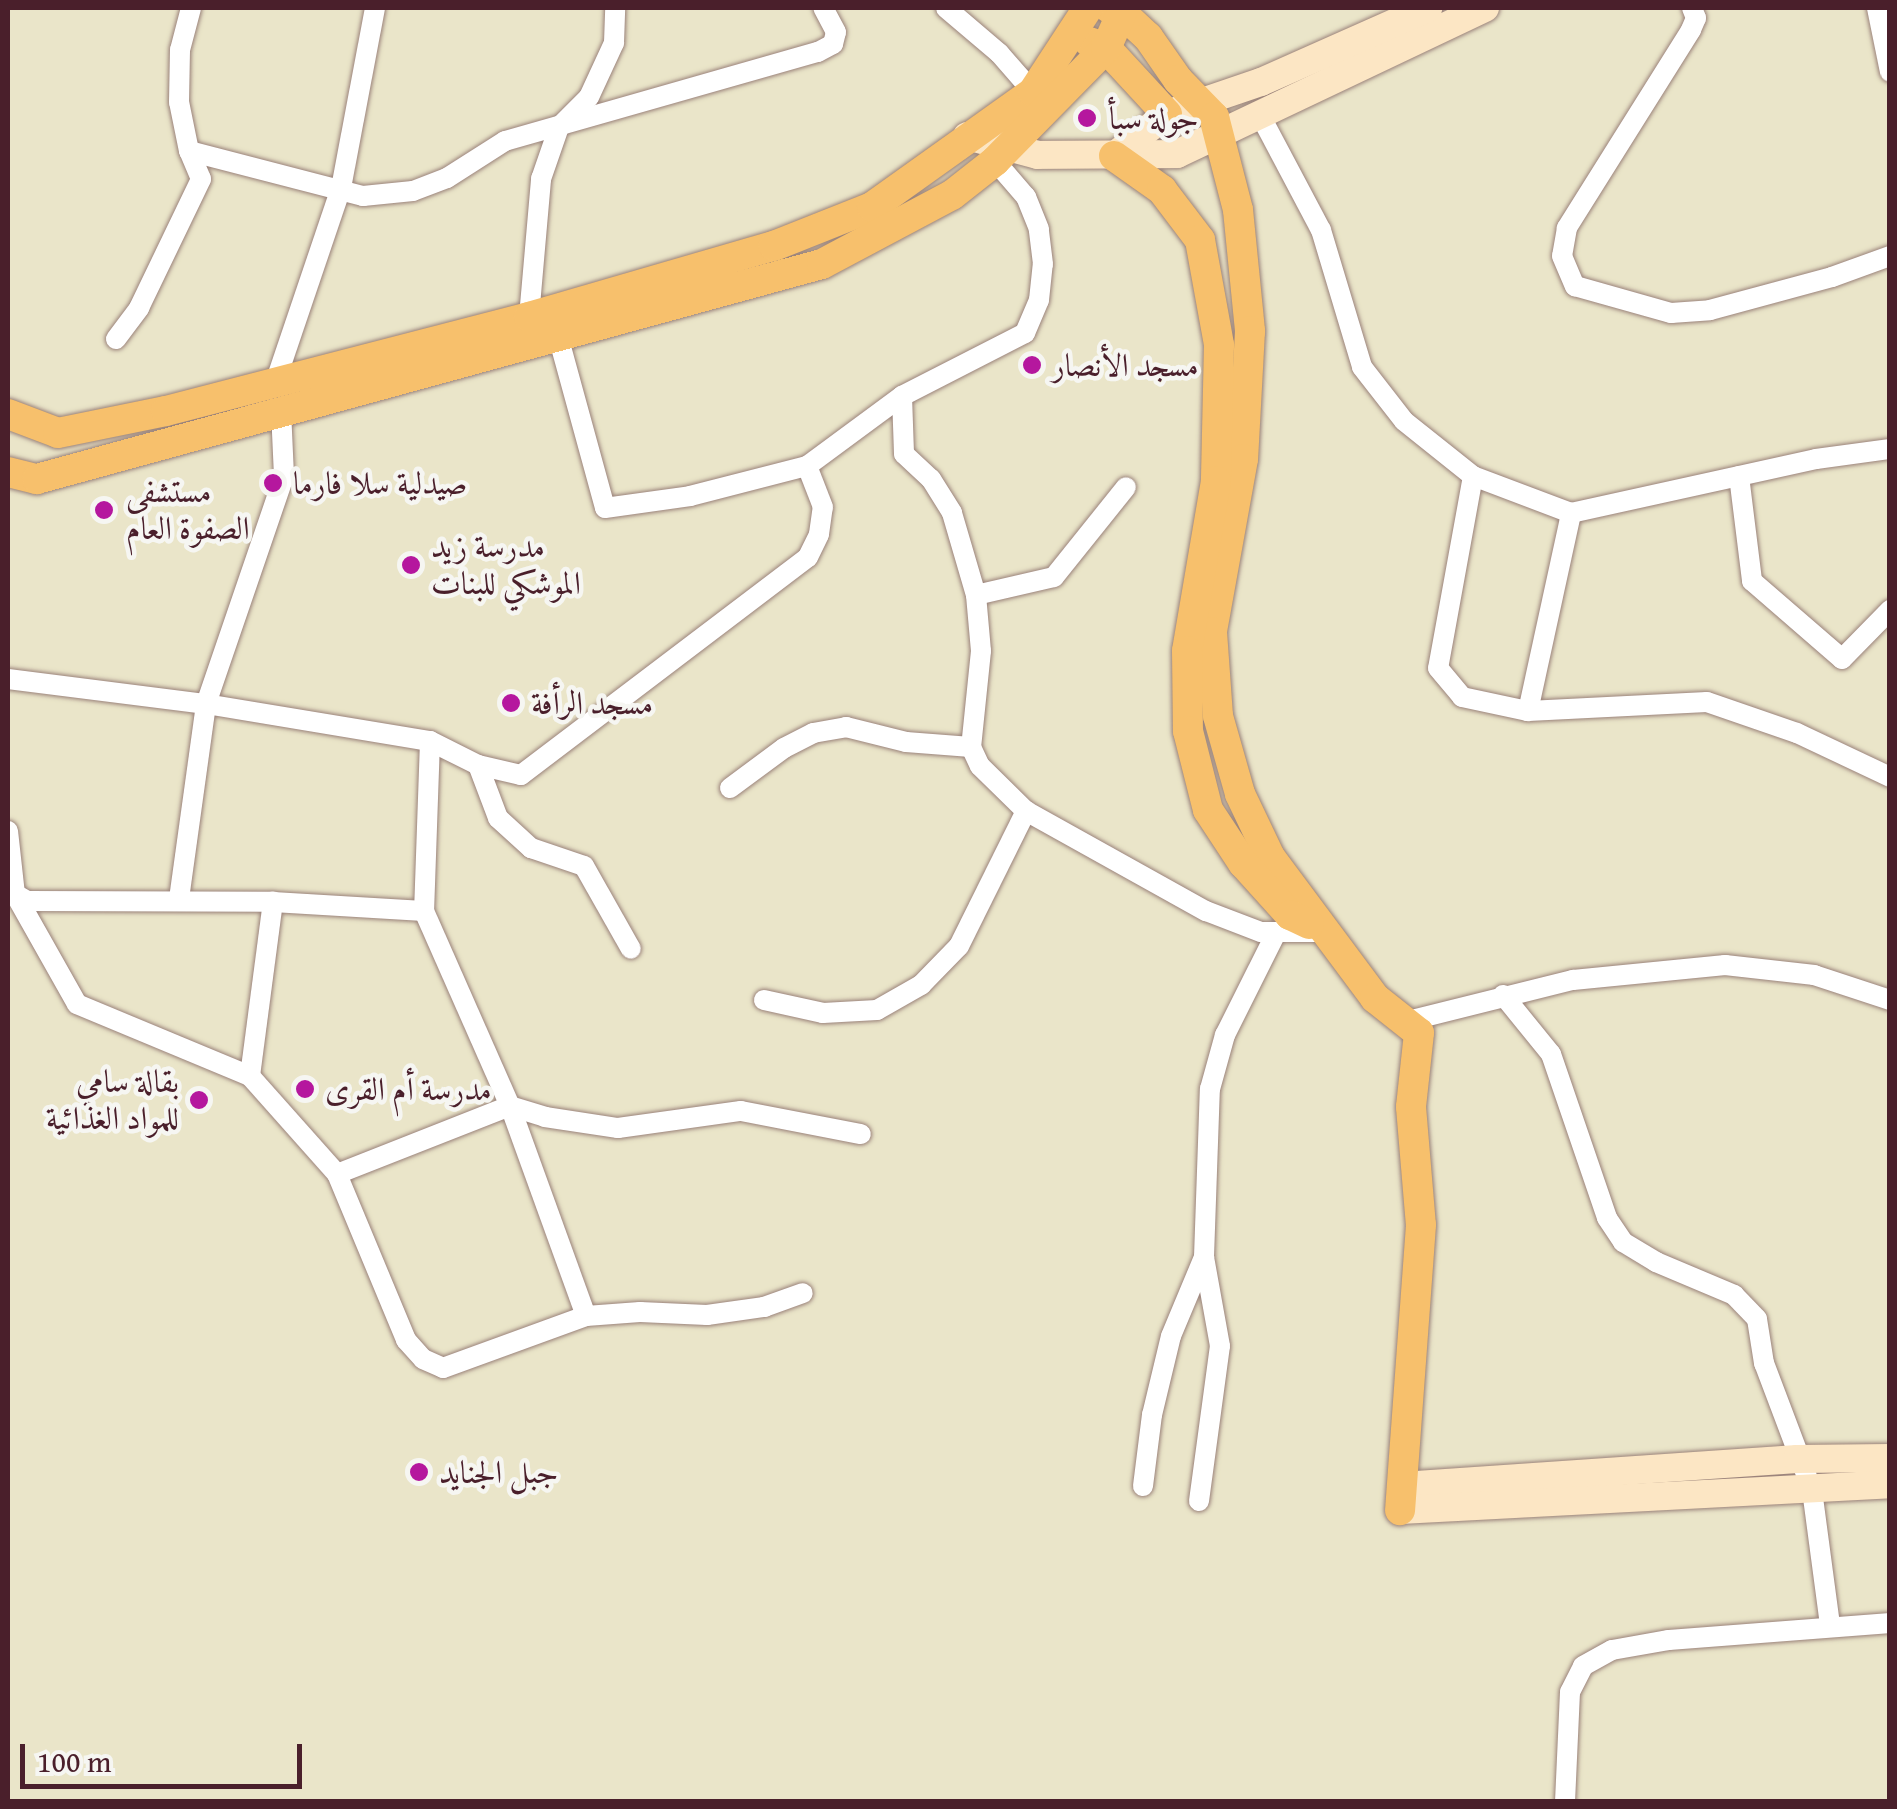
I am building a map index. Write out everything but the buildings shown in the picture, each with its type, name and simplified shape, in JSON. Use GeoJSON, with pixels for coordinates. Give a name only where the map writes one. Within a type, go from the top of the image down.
{"type":"FeatureCollection","features":[{"type":"Feature","properties":{"kind":"main road"},"geometry":{"type":"LineString","coordinates":[[8,472],[37,479],[279,395],[774,246],[872,207],[966,136],[1033,92],[1088,8]]}},
{"type":"Feature","properties":{"kind":"main road"},"geometry":{"type":"LineString","coordinates":[[1118,9],[1202,104],[1222,133],[1238,210],[1250,332],[1243,458],[1212,632],[1218,716],[1240,794],[1270,856],[1375,998],[1419,1033],[1411,1107],[1421,1225],[1401,1498]]}},
{"type":"Feature","properties":{"kind":"main road"},"geometry":{"type":"LineString","coordinates":[[8,414],[58,433],[166,411],[279,395],[558,336],[822,264],[952,195],[1001,154],[1106,48],[1118,9]]}},
{"type":"Feature","properties":{"kind":"main road"},"geometry":{"type":"LineString","coordinates":[[1072,35],[1106,48],[1167,114]]}},
{"type":"Feature","properties":{"kind":"main road"},"geometry":{"type":"LineString","coordinates":[[1114,156],[1162,190],[1200,240],[1219,344],[1216,482],[1188,652],[1188,731],[1208,810],[1243,863],[1290,915],[1325,929]]}},
{"type":"Feature","properties":{"kind":"street"},"geometry":{"type":"LineString","coordinates":[[116,339],[139,308],[201,179],[189,151],[179,102],[180,50],[190,8]]}},
{"type":"Feature","properties":{"kind":"street"},"geometry":{"type":"LineString","coordinates":[[178,899],[206,704],[284,476],[279,395],[341,188],[375,8]]}},
{"type":"Feature","properties":{"kind":"street"},"geometry":{"type":"LineString","coordinates":[[529,317],[541,179],[558,127],[588,97],[614,44],[615,8]]}},
{"type":"Feature","properties":{"kind":"street"},"geometry":{"type":"LineString","coordinates":[[189,151],[363,196],[414,191],[446,178],[505,141],[818,52],[832,44],[836,32],[823,8]]}},
{"type":"Feature","properties":{"kind":"street"},"geometry":{"type":"LineString","coordinates":[[946,8],[999,54],[1033,92]]}},
{"type":"Feature","properties":{"kind":"street"},"geometry":{"type":"LineString","coordinates":[[1114,156],[1167,114],[1202,104],[1428,8]]}},
{"type":"Feature","properties":{"kind":"street"},"geometry":{"type":"LineString","coordinates":[[966,136],[1001,154],[1177,154],[1486,8]]}},
{"type":"Feature","properties":{"kind":"street"},"geometry":{"type":"LineString","coordinates":[[1692,8],[1696,18],[1692,30],[1568,228],[1562,256],[1575,286],[1671,313],[1710,310],[1832,277],[1890,256]]}},
{"type":"Feature","properties":{"kind":"street"},"geometry":{"type":"LineString","coordinates":[[1877,8],[1890,72]]}},
{"type":"Feature","properties":{"kind":"street"},"geometry":{"type":"LineString","coordinates":[[1260,115],[1321,230],[1362,367],[1404,421],[1473,476],[1572,514],[1739,476],[1890,449]]}},
{"type":"Feature","properties":{"kind":"street"},"geometry":{"type":"LineString","coordinates":[[558,336],[605,508],[690,496],[807,466],[902,396],[1025,332],[1039,300],[1044,264],[1040,230],[1001,154]]}},
{"type":"Feature","properties":{"kind":"street"},"geometry":{"type":"LineString","coordinates":[[902,396],[904,454],[931,479],[952,512],[976,595],[980,650],[971,747],[980,766],[1026,811],[1206,911],[1261,932],[1325,929]]}},
{"type":"Feature","properties":{"kind":"street"},"geometry":{"type":"LineString","coordinates":[[8,679],[206,704],[430,741],[478,766],[521,775],[808,557],[819,534],[823,508],[807,466]]}},
{"type":"Feature","properties":{"kind":"street"},"geometry":{"type":"LineString","coordinates":[[1473,476],[1438,668],[1462,697],[1528,711],[1691,699],[1796,733],[1890,777]]}},
{"type":"Feature","properties":{"kind":"street"},"geometry":{"type":"LineString","coordinates":[[1739,476],[1752,580],[1842,658],[1890,610]]}},
{"type":"Feature","properties":{"kind":"street"},"geometry":{"type":"LineString","coordinates":[[976,595],[1054,576],[1126,487]]}},
{"type":"Feature","properties":{"kind":"street"},"geometry":{"type":"LineString","coordinates":[[1528,711],[1572,514]]}},
{"type":"Feature","properties":{"kind":"street"},"geometry":{"type":"LineString","coordinates":[[730,788],[784,748],[814,733],[846,727],[906,742],[971,747]]}},
{"type":"Feature","properties":{"kind":"street"},"geometry":{"type":"LineString","coordinates":[[430,741],[424,910],[510,1106],[586,1316]]}},
{"type":"Feature","properties":{"kind":"street"},"geometry":{"type":"LineString","coordinates":[[478,766],[498,818],[531,848],[584,866],[631,949]]}},
{"type":"Feature","properties":{"kind":"street"},"geometry":{"type":"LineString","coordinates":[[764,1000],[823,1013],[878,1010],[921,985],[959,946],[1026,811]]}},
{"type":"Feature","properties":{"kind":"street"},"geometry":{"type":"LineString","coordinates":[[8,832],[15,894],[78,1004],[250,1076],[337,1174],[406,1340],[423,1359],[443,1368],[586,1316],[640,1312],[707,1314],[764,1307],[803,1293]]}},
{"type":"Feature","properties":{"kind":"street"},"geometry":{"type":"LineString","coordinates":[[15,894],[27,901],[178,899],[424,910]]}},
{"type":"Feature","properties":{"kind":"street"},"geometry":{"type":"LineString","coordinates":[[250,1076],[273,902]]}},
{"type":"Feature","properties":{"kind":"street"},"geometry":{"type":"LineString","coordinates":[[1199,1501],[1220,1346],[1204,1258],[1210,1089],[1224,1035],[1276,932]]}},
{"type":"Feature","properties":{"kind":"street"},"geometry":{"type":"LineString","coordinates":[[1408,1021],[1573,980],[1724,965],[1814,975],[1890,1000]]}},
{"type":"Feature","properties":{"kind":"street"},"geometry":{"type":"LineString","coordinates":[[1503,995],[1551,1054],[1607,1218],[1624,1242],[1656,1262],[1734,1295],[1757,1320],[1764,1363],[1797,1459],[1812,1490],[1830,1624]]}},
{"type":"Feature","properties":{"kind":"street"},"geometry":{"type":"LineString","coordinates":[[337,1174],[510,1106],[545,1117],[618,1128],[740,1111],[860,1134]]}},
{"type":"Feature","properties":{"kind":"street"},"geometry":{"type":"LineString","coordinates":[[1143,1486],[1152,1415],[1171,1336],[1204,1258]]}},
{"type":"Feature","properties":{"kind":"street"},"geometry":{"type":"LineString","coordinates":[[1401,1498],[1797,1459],[1890,1458]]}},
{"type":"Feature","properties":{"kind":"street"},"geometry":{"type":"LineString","coordinates":[[1401,1498],[1812,1490],[1890,1484]]}},
{"type":"Feature","properties":{"kind":"street"},"geometry":{"type":"LineString","coordinates":[[1565,1802],[1570,1692],[1583,1666],[1612,1650],[1669,1640],[1830,1624],[1890,1623]]}},
{"type":"Feature","properties":{"kind":"place","name":"جولة سبأ"},"geometry":{"type":"Point","coordinates":[1087,118]}},
{"type":"Feature","properties":{"kind":"place","name":"مسجد الأنصار"},"geometry":{"type":"Point","coordinates":[1032,365]}},
{"type":"Feature","properties":{"kind":"place","name":"صيدلية سلا فارما"},"geometry":{"type":"Point","coordinates":[273,483]}},
{"type":"Feature","properties":{"kind":"place","name":"مستشفى الصفوة العام"},"geometry":{"type":"Point","coordinates":[104,510]}},
{"type":"Feature","properties":{"kind":"place","name":"مدرسة زيد الموشكي للبنات"},"geometry":{"type":"Point","coordinates":[411,565]}},
{"type":"Feature","properties":{"kind":"place","name":"مسجد الرأفة"},"geometry":{"type":"Point","coordinates":[511,703]}},
{"type":"Feature","properties":{"kind":"place","name":"مدرسة أم القرى"},"geometry":{"type":"Point","coordinates":[305,1089]}},
{"type":"Feature","properties":{"kind":"place","name":"بقالة سامي للمواد الغذائية"},"geometry":{"type":"Point","coordinates":[199,1100]}},
{"type":"Feature","properties":{"kind":"place","name":"جبل الجنايد"},"geometry":{"type":"Point","coordinates":[419,1472]}}]}
